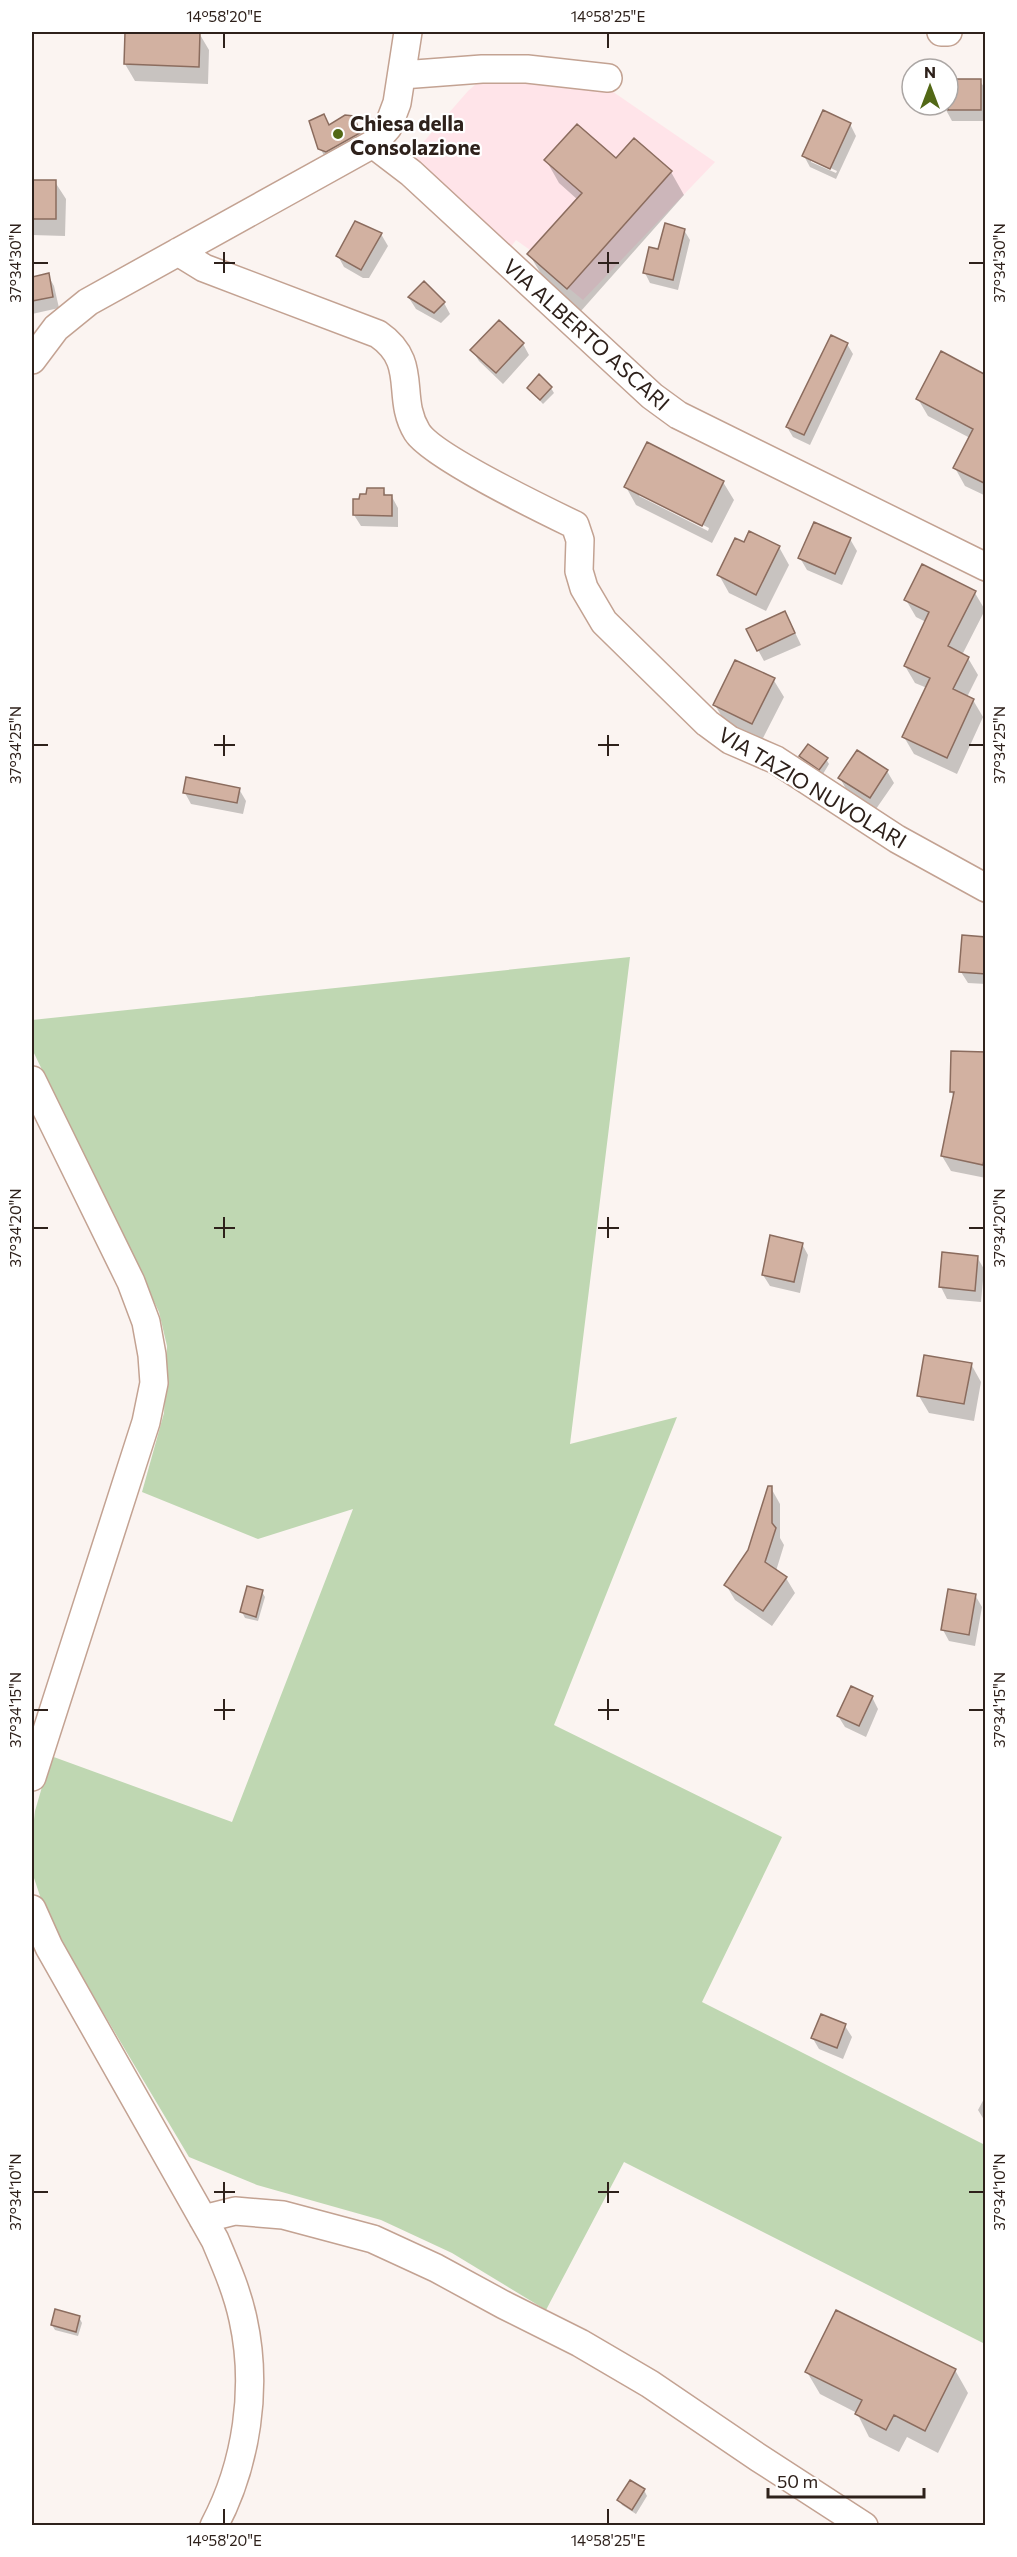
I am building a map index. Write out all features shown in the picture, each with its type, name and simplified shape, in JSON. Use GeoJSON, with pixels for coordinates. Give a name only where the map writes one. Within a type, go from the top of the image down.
{"type":"FeatureCollection","features":[{"type":"Feature","properties":{"kind":"street"},"geometry":{"type":"LineString","coordinates":[[32,360],[44,327],[373,144],[388,127],[397,104],[408,32]]}},
{"type":"Feature","properties":{"kind":"street"},"geometry":{"type":"LineString","coordinates":[[941,32],[948,32]]}},
{"type":"Feature","properties":{"kind":"street"},"geometry":{"type":"LineString","coordinates":[[402,75],[482,69],[527,69],[608,78]]}},
{"type":"Feature","properties":{"kind":"street","name":"VIA ALBERTO ASCARI"},"geometry":{"type":"LineString","coordinates":[[373,144],[411,173],[652,396],[678,415],[986,567]]}},
{"type":"Feature","properties":{"kind":"street","name":"VIA TAZIO NUVOLARI"},"geometry":{"type":"LineString","coordinates":[[178,252],[204,268],[378,334],[391,343],[403,361],[409,412],[417,433],[433,448],[575,525],[580,540],[581,579],[604,622],[707,723],[730,740],[776,760],[897,839],[986,888]]}},
{"type":"Feature","properties":{"kind":"street"},"geometry":{"type":"LineString","coordinates":[[32,1080],[131,1282],[146,1323],[154,1383],[146,1422],[32,1777]]}},
{"type":"Feature","properties":{"kind":"street"},"geometry":{"type":"LineString","coordinates":[[32,1908],[49,1947],[215,2240],[232,2281],[243,2319],[249,2355],[247,2423],[240,2459],[214,2526]]}},
{"type":"Feature","properties":{"kind":"street"},"geometry":{"type":"LineString","coordinates":[[203,2218],[236,2211],[283,2215],[373,2239],[436,2268],[580,2343],[650,2384],[864,2526]]}},
{"type":"Feature","properties":{"kind":"shaded area"},"geometry":{"type":"Polygon","coordinates":[[[483,78],[606,87],[715,162],[583,300],[527,254],[530,250],[516,240],[510,248],[415,163],[420,146],[468,91],[483,78]]]}},
{"type":"Feature","properties":{"kind":"green space"},"geometry":{"type":"Polygon","coordinates":[[[630,957],[570,1444],[677,1417],[554,1725],[782,1837],[702,2002],[985,2145],[985,2344],[624,2162],[546,2310],[452,2253],[381,2220],[257,2185],[189,2157],[48,1920],[33,1875],[32,1838],[35,1811],[51,1756],[232,1822],[353,1509],[258,1539],[142,1492],[164,1413],[167,1346],[159,1312],[32,1049],[32,1020],[630,957]]]}},
{"type":"Feature","properties":{"kind":"building"},"geometry":{"type":"Polygon","coordinates":[[[125,32],[200,32],[199,67],[124,64],[125,32]]]}},
{"type":"Feature","properties":{"kind":"building"},"geometry":{"type":"Polygon","coordinates":[[[960,79],[981,79],[981,110],[960,110],[960,79]]]}},
{"type":"Feature","properties":{"kind":"building"},"geometry":{"type":"Polygon","coordinates":[[[823,110],[851,123],[830,169],[802,156],[823,110]]]}},
{"type":"Feature","properties":{"kind":"building","name":"Chiesa della Consolazione"},"geometry":{"type":"Polygon","coordinates":[[[324,114],[329,125],[345,115],[354,116],[360,133],[326,152],[318,149],[309,121],[324,114]]]}},
{"type":"Feature","properties":{"kind":"building"},"geometry":{"type":"Polygon","coordinates":[[[577,124],[616,158],[634,138],[672,171],[567,289],[527,254],[582,193],[544,160],[577,124]]]}},
{"type":"Feature","properties":{"kind":"building"},"geometry":{"type":"Polygon","coordinates":[[[32,180],[56,180],[56,219],[32,219],[32,180]]]}},
{"type":"Feature","properties":{"kind":"building"},"geometry":{"type":"Polygon","coordinates":[[[355,221],[382,233],[361,270],[336,256],[355,221]]]}},
{"type":"Feature","properties":{"kind":"building"},"geometry":{"type":"Polygon","coordinates":[[[665,223],[685,229],[673,280],[643,273],[649,247],[658,249],[665,223]]]}},
{"type":"Feature","properties":{"kind":"building"},"geometry":{"type":"Polygon","coordinates":[[[49,273],[53,297],[32,301],[32,277],[49,273]]]}},
{"type":"Feature","properties":{"kind":"building"},"geometry":{"type":"Polygon","coordinates":[[[424,281],[445,302],[434,313],[408,297],[424,281]]]}},
{"type":"Feature","properties":{"kind":"building"},"geometry":{"type":"Polygon","coordinates":[[[499,320],[524,343],[496,373],[470,350],[499,320]]]}},
{"type":"Feature","properties":{"kind":"building"},"geometry":{"type":"Polygon","coordinates":[[[831,335],[848,343],[804,435],[786,427],[831,335]]]}},
{"type":"Feature","properties":{"kind":"building"},"geometry":{"type":"Polygon","coordinates":[[[941,351],[986,375],[986,484],[953,468],[973,429],[916,399],[941,351]]]}},
{"type":"Feature","properties":{"kind":"building"},"geometry":{"type":"Polygon","coordinates":[[[539,374],[552,387],[540,400],[527,388],[539,374]]]}},
{"type":"Feature","properties":{"kind":"building"},"geometry":{"type":"Polygon","coordinates":[[[647,442],[724,481],[702,526],[624,487],[647,442]]]}},
{"type":"Feature","properties":{"kind":"building"},"geometry":{"type":"Polygon","coordinates":[[[367,488],[384,488],[384,495],[392,495],[392,516],[353,515],[353,499],[359,499],[360,494],[366,494],[367,488]]]}},
{"type":"Feature","properties":{"kind":"building"},"geometry":{"type":"Polygon","coordinates":[[[814,522],[851,538],[835,574],[798,558],[814,522]]]}},
{"type":"Feature","properties":{"kind":"building"},"geometry":{"type":"Polygon","coordinates":[[[749,531],[780,546],[756,595],[717,575],[735,538],[744,542],[749,531]]]}},
{"type":"Feature","properties":{"kind":"building"},"geometry":{"type":"Polygon","coordinates":[[[922,564],[976,591],[948,646],[969,657],[953,689],[974,699],[947,758],[902,737],[930,678],[904,666],[929,612],[904,600],[922,564]]]}},
{"type":"Feature","properties":{"kind":"building"},"geometry":{"type":"Polygon","coordinates":[[[785,611],[795,633],[757,651],[746,629],[785,611]]]}},
{"type":"Feature","properties":{"kind":"building"},"geometry":{"type":"Polygon","coordinates":[[[735,660],[775,678],[752,724],[713,705],[735,660]]]}},
{"type":"Feature","properties":{"kind":"building"},"geometry":{"type":"Polygon","coordinates":[[[808,744],[828,758],[819,770],[799,756],[808,744]]]}},
{"type":"Feature","properties":{"kind":"building"},"geometry":{"type":"Polygon","coordinates":[[[857,750],[888,770],[870,798],[838,778],[857,750]]]}},
{"type":"Feature","properties":{"kind":"building"},"geometry":{"type":"Polygon","coordinates":[[[186,777],[240,788],[237,803],[183,793],[186,777]]]}},
{"type":"Feature","properties":{"kind":"building"},"geometry":{"type":"Polygon","coordinates":[[[962,935],[986,937],[986,974],[959,972],[962,935]]]}},
{"type":"Feature","properties":{"kind":"building"},"geometry":{"type":"Polygon","coordinates":[[[951,1051],[986,1052],[986,1151],[983,1165],[941,1156],[954,1092],[950,1092],[951,1051]]]}},
{"type":"Feature","properties":{"kind":"building"},"geometry":{"type":"Polygon","coordinates":[[[770,1235],[803,1243],[794,1282],[762,1275],[770,1235]]]}},
{"type":"Feature","properties":{"kind":"building"},"geometry":{"type":"Polygon","coordinates":[[[942,1252],[978,1256],[975,1291],[939,1287],[942,1252]]]}},
{"type":"Feature","properties":{"kind":"building"},"geometry":{"type":"Polygon","coordinates":[[[924,1355],[972,1363],[964,1404],[917,1396],[924,1355]]]}},
{"type":"Feature","properties":{"kind":"building"},"geometry":{"type":"Polygon","coordinates":[[[768,1486],[772,1486],[772,1523],[776,1528],[765,1562],[787,1577],[763,1611],[724,1585],[748,1550],[768,1486]]]}},
{"type":"Feature","properties":{"kind":"building"},"geometry":{"type":"Polygon","coordinates":[[[247,1586],[263,1590],[256,1617],[240,1612],[247,1586]]]}},
{"type":"Feature","properties":{"kind":"building"},"geometry":{"type":"Polygon","coordinates":[[[948,1589],[976,1594],[969,1635],[941,1630],[948,1589]]]}},
{"type":"Feature","properties":{"kind":"building"},"geometry":{"type":"Polygon","coordinates":[[[851,1686],[873,1696],[859,1726],[837,1716],[851,1686]]]}},
{"type":"Feature","properties":{"kind":"building"},"geometry":{"type":"Polygon","coordinates":[[[821,2014],[846,2024],[837,2048],[811,2038],[821,2014]]]}},
{"type":"Feature","properties":{"kind":"building"},"geometry":{"type":"Polygon","coordinates":[[[55,2309],[80,2316],[76,2332],[51,2325],[55,2309]]]}},
{"type":"Feature","properties":{"kind":"building"},"geometry":{"type":"Polygon","coordinates":[[[836,2310],[956,2369],[925,2431],[894,2415],[886,2430],[855,2414],[862,2400],[805,2372],[836,2310]]]}},
{"type":"Feature","properties":{"kind":"building"},"geometry":{"type":"Polygon","coordinates":[[[630,2480],[645,2489],[632,2510],[617,2500],[630,2480]]]}},
{"type":"Feature","properties":{"kind":"place","name":"Chiesa della Consolazione"},"geometry":{"type":"Point","coordinates":[338,134]}}]}
